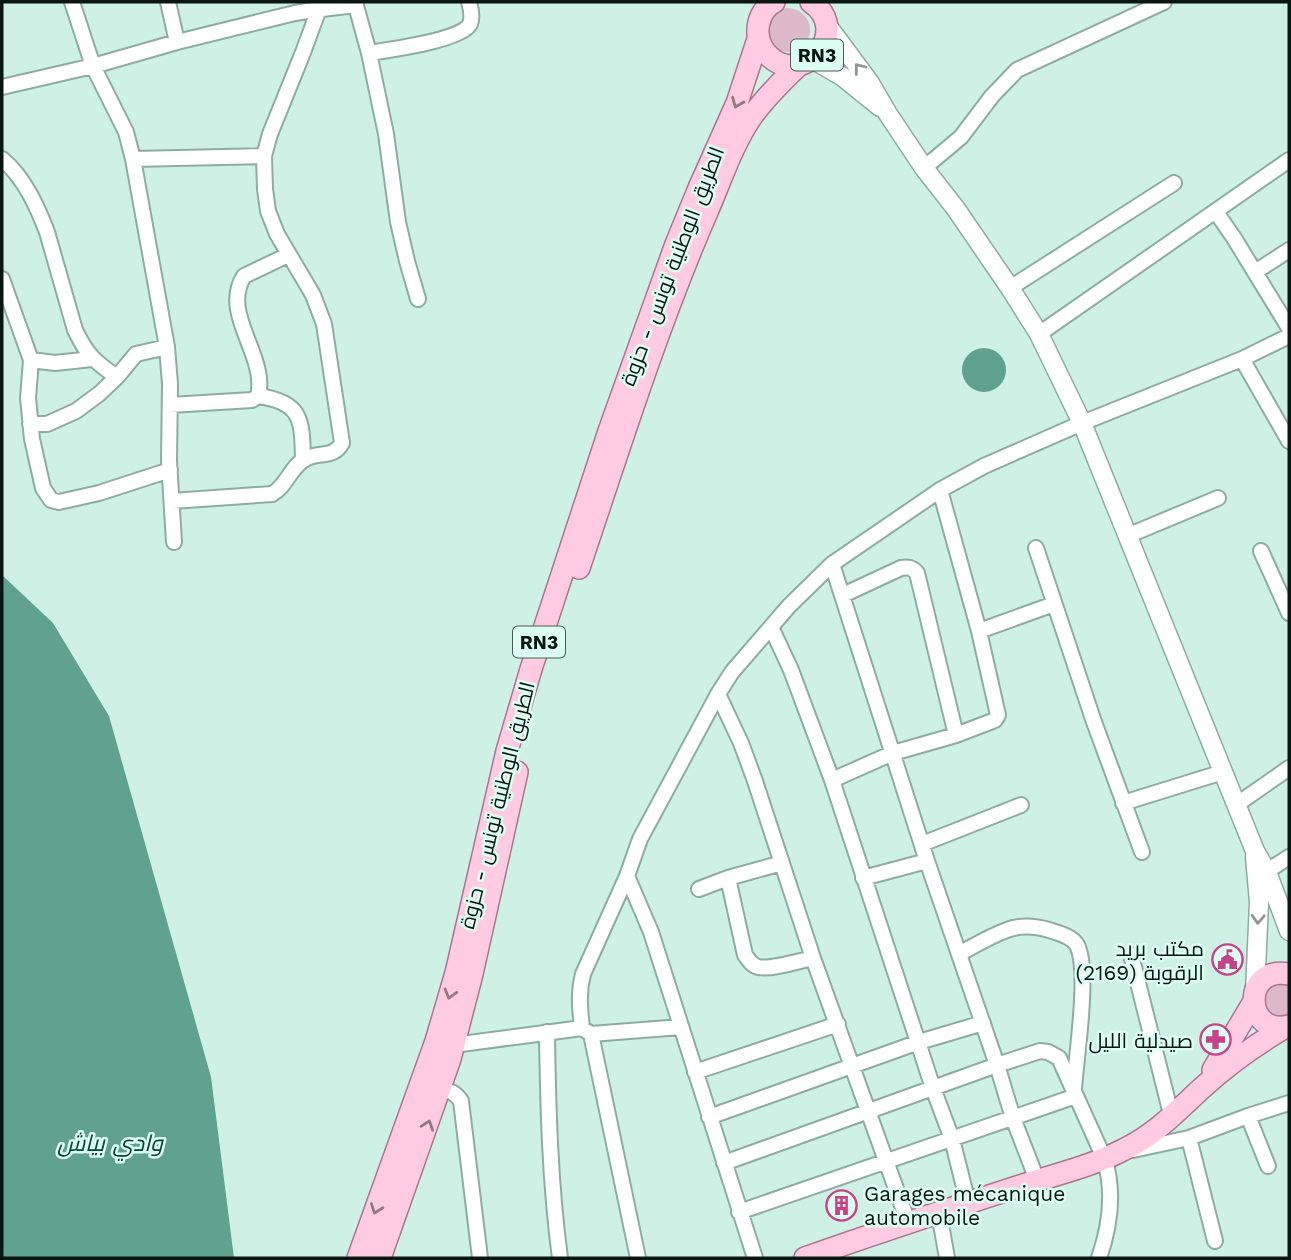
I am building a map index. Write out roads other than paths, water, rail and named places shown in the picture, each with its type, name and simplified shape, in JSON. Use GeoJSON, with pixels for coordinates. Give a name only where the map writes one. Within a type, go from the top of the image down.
{"type":"FeatureCollection","features":[{"type":"Feature","properties":{"kind":"main road","name":"RN3"},"geometry":{"type":"LineString","coordinates":[[765,6],[758,27],[758,39],[773,60],[786,65],[806,62],[819,53],[824,44],[827,34],[817,8]]}},
{"type":"Feature","properties":{"kind":"main road","name":"الطريق الوطنية تونس - حزوة"},"geometry":{"type":"LineString","coordinates":[[607,464],[676,244],[737,103],[758,39]]}},
{"type":"Feature","properties":{"kind":"main road","name":"الطريق الوطنية تونس - حزوة"},"geometry":{"type":"LineString","coordinates":[[380,1258],[440,1089],[456,973],[507,751],[535,656],[607,464],[734,148],[753,115],[768,96],[806,62]]}},
{"type":"Feature","properties":{"kind":"main road"},"geometry":{"type":"LineString","coordinates":[[1203,1087],[1254,997],[1258,985],[1272,974],[1289,974]]}},
{"type":"Feature","properties":{"kind":"main road"},"geometry":{"type":"LineString","coordinates":[[1254,997],[1260,1018],[1275,1027],[1288,1027]]}},
{"type":"Feature","properties":{"kind":"main road"},"geometry":{"type":"LineString","coordinates":[[805,1258],[1114,1154],[1151,1135],[1248,1049],[1288,1027]]}},
{"type":"Feature","properties":{"kind":"main road","name":"الطريق الوطنية تونس - حزوة"},"geometry":{"type":"LineString","coordinates":[[358,1258],[445,1043]]}},
{"type":"Feature","properties":{"kind":"street"},"geometry":{"type":"LineString","coordinates":[[72,2],[93,66],[125,132],[133,159],[167,347],[174,542]]}},
{"type":"Feature","properties":{"kind":"street"},"geometry":{"type":"LineString","coordinates":[[168,2],[177,42]]}},
{"type":"Feature","properties":{"kind":"street"},"geometry":{"type":"LineString","coordinates":[[369,54],[449,38],[464,32],[470,25],[472,16],[469,2]]}},
{"type":"Feature","properties":{"kind":"street"},"geometry":{"type":"LineString","coordinates":[[924,168],[961,137],[992,96],[1017,70],[1164,2]]}},
{"type":"Feature","properties":{"kind":"street"},"geometry":{"type":"LineString","coordinates":[[2,86],[93,66],[283,9],[318,9],[355,3],[386,134],[398,222],[418,299]]}},
{"type":"Feature","properties":{"kind":"street"},"geometry":{"type":"LineString","coordinates":[[817,8],[870,83],[924,168],[1010,288],[1056,367],[1082,423],[1255,850],[1262,875],[1289,931]]}},
{"type":"Feature","properties":{"kind":"street"},"geometry":{"type":"LineString","coordinates":[[172,502],[272,494],[278,491],[303,460],[336,451],[342,443],[324,324],[313,295],[277,234],[268,211],[265,190],[264,156],[270,134],[318,9]]}},
{"type":"Feature","properties":{"kind":"street"},"geometry":{"type":"LineString","coordinates":[[806,62],[843,78],[888,114]]}},
{"type":"Feature","properties":{"kind":"street"},"geometry":{"type":"LineString","coordinates":[[133,159],[264,156]]}},
{"type":"Feature","properties":{"kind":"street"},"geometry":{"type":"LineString","coordinates":[[2,159],[20,177],[42,217],[75,330],[92,359],[117,377]]}},
{"type":"Feature","properties":{"kind":"street"},"geometry":{"type":"LineString","coordinates":[[1039,334],[1289,160]]}},
{"type":"Feature","properties":{"kind":"street"},"geometry":{"type":"LineString","coordinates":[[1010,288],[1174,183]]}},
{"type":"Feature","properties":{"kind":"street"},"geometry":{"type":"LineString","coordinates":[[1216,212],[1289,328]]}},
{"type":"Feature","properties":{"kind":"street"},"geometry":{"type":"LineString","coordinates":[[1255,272],[1289,250]]}},
{"type":"Feature","properties":{"kind":"street"},"geometry":{"type":"LineString","coordinates":[[258,396],[257,365],[241,325],[238,293],[244,276],[288,255]]}},
{"type":"Feature","properties":{"kind":"street"},"geometry":{"type":"LineString","coordinates":[[2,279],[30,360],[30,424],[43,488],[47,495],[59,502],[170,470]]}},
{"type":"Feature","properties":{"kind":"street"},"geometry":{"type":"LineString","coordinates":[[638,1258],[579,1002],[579,987],[640,839],[732,672],[789,606],[832,564],[940,490],[984,466],[1082,423],[1242,359],[1289,336]]}},
{"type":"Feature","properties":{"kind":"street"},"geometry":{"type":"LineString","coordinates":[[30,424],[47,424],[76,411],[117,377],[136,354],[167,347]]}},
{"type":"Feature","properties":{"kind":"street"},"geometry":{"type":"LineString","coordinates":[[30,360],[55,363],[92,359]]}},
{"type":"Feature","properties":{"kind":"street"},"geometry":{"type":"LineString","coordinates":[[1242,359],[1289,441]]}},
{"type":"Feature","properties":{"kind":"street"},"geometry":{"type":"LineString","coordinates":[[170,405],[252,400],[258,396],[278,399],[289,406],[301,421],[303,460]]}},
{"type":"Feature","properties":{"kind":"street"},"geometry":{"type":"LineString","coordinates":[[832,780],[893,752],[956,735],[995,720],[998,715],[979,631],[940,490]]}},
{"type":"Feature","properties":{"kind":"street"},"geometry":{"type":"LineString","coordinates":[[1127,536],[1218,498]]}},
{"type":"Feature","properties":{"kind":"street"},"geometry":{"type":"LineString","coordinates":[[1036,548],[1142,852]]}},
{"type":"Feature","properties":{"kind":"street"},"geometry":{"type":"LineString","coordinates":[[1261,551],[1289,613]]}},
{"type":"Feature","properties":{"kind":"street"},"geometry":{"type":"LineString","coordinates":[[832,564],[927,861],[1013,1118],[1037,1180]]}},
{"type":"Feature","properties":{"kind":"street"},"geometry":{"type":"LineString","coordinates":[[843,595],[901,568],[908,567],[917,573],[956,735]]}},
{"type":"Feature","properties":{"kind":"street"},"geometry":{"type":"LineString","coordinates":[[979,631],[1054,604]]}},
{"type":"Feature","properties":{"kind":"street"},"geometry":{"type":"LineString","coordinates":[[771,627],[791,670],[832,780],[952,1139],[968,1203]]}},
{"type":"Feature","properties":{"kind":"street"},"geometry":{"type":"LineString","coordinates":[[718,694],[755,781],[813,958],[908,1222]]}},
{"type":"Feature","properties":{"kind":"street"},"geometry":{"type":"LineString","coordinates":[[1236,805],[1289,768]]}},
{"type":"Feature","properties":{"kind":"street"},"geometry":{"type":"LineString","coordinates":[[1123,803],[1223,772]]}},
{"type":"Feature","properties":{"kind":"street"},"geometry":{"type":"LineString","coordinates":[[922,844],[1021,805]]}},
{"type":"Feature","properties":{"kind":"street"},"geometry":{"type":"LineString","coordinates":[[1254,997],[1262,875],[1289,857]]}},
{"type":"Feature","properties":{"kind":"street"},"geometry":{"type":"LineString","coordinates":[[863,878],[927,861]]}},
{"type":"Feature","properties":{"kind":"street"},"geometry":{"type":"LineString","coordinates":[[699,889],[782,863]]}},
{"type":"Feature","properties":{"kind":"street"},"geometry":{"type":"LineString","coordinates":[[627,876],[651,932],[755,1258]]}},
{"type":"Feature","properties":{"kind":"street"},"geometry":{"type":"LineString","coordinates":[[728,878],[746,955],[752,964],[768,967],[813,958]]}},
{"type":"Feature","properties":{"kind":"street"},"geometry":{"type":"LineString","coordinates":[[959,954],[1005,930],[1021,927],[1045,929],[1065,935],[1076,943],[1080,959],[1082,1006],[1074,1093]]}},
{"type":"Feature","properties":{"kind":"street"},"geometry":{"type":"LineString","coordinates":[[1132,955],[1172,1118]]}},
{"type":"Feature","properties":{"kind":"street"},"geometry":{"type":"LineString","coordinates":[[709,1117],[919,1042],[983,1023]]}},
{"type":"Feature","properties":{"kind":"street"},"geometry":{"type":"LineString","coordinates":[[695,1072],[838,1024]]}},
{"type":"Feature","properties":{"kind":"street"},"geometry":{"type":"LineString","coordinates":[[445,1043],[547,1032],[681,1027]]}},
{"type":"Feature","properties":{"kind":"street"},"geometry":{"type":"LineString","coordinates":[[547,1032],[550,1155],[560,1258]]}},
{"type":"Feature","properties":{"kind":"street"},"geometry":{"type":"LineString","coordinates":[[724,1163],[997,1065],[1040,1051],[1048,1052],[1059,1058],[1074,1093],[1114,1154],[1109,1171],[1111,1199],[1100,1258]]}},
{"type":"Feature","properties":{"kind":"street"},"geometry":{"type":"LineString","coordinates":[[440,1089],[451,1091],[461,1101],[480,1258]]}},
{"type":"Feature","properties":{"kind":"street"},"geometry":{"type":"LineString","coordinates":[[739,1212],[1013,1118],[1074,1093]]}},
{"type":"Feature","properties":{"kind":"street"},"geometry":{"type":"LineString","coordinates":[[1114,1154],[1189,1138],[1289,1103]]}},
{"type":"Feature","properties":{"kind":"street"},"geometry":{"type":"LineString","coordinates":[[1248,1116],[1268,1166]]}},
{"type":"Feature","properties":{"kind":"street"},"geometry":{"type":"LineString","coordinates":[[1189,1138],[1215,1241]]}},
{"type":"Feature","properties":{"kind":"street"},"geometry":{"type":"LineString","coordinates":[[939,1213],[947,1258]]}},
{"type":"Feature","properties":{"kind":"water"},"geometry":{"type":"Polygon","coordinates":[[[984,348],[999,355],[1006,370],[999,385],[984,392],[969,385],[962,370],[969,355],[984,348]]]}},
{"type":"Feature","properties":{"kind":"water","name":"وادي بياش"},"geometry":{"type":"Polygon","coordinates":[[[2,575],[53,623],[109,716],[211,1077],[234,1258],[2,1258],[2,575]]]}},
{"type":"Feature","properties":{"kind":"place","name":"مكتب بريد الرقوبة (2169)"},"geometry":{"type":"Point","coordinates":[1227,960]}},
{"type":"Feature","properties":{"kind":"place","name":"صيدلية الليل"},"geometry":{"type":"Point","coordinates":[1216,1040]}},
{"type":"Feature","properties":{"kind":"place","name":"Garages mécanique automobile"},"geometry":{"type":"Point","coordinates":[841,1205]}}]}
